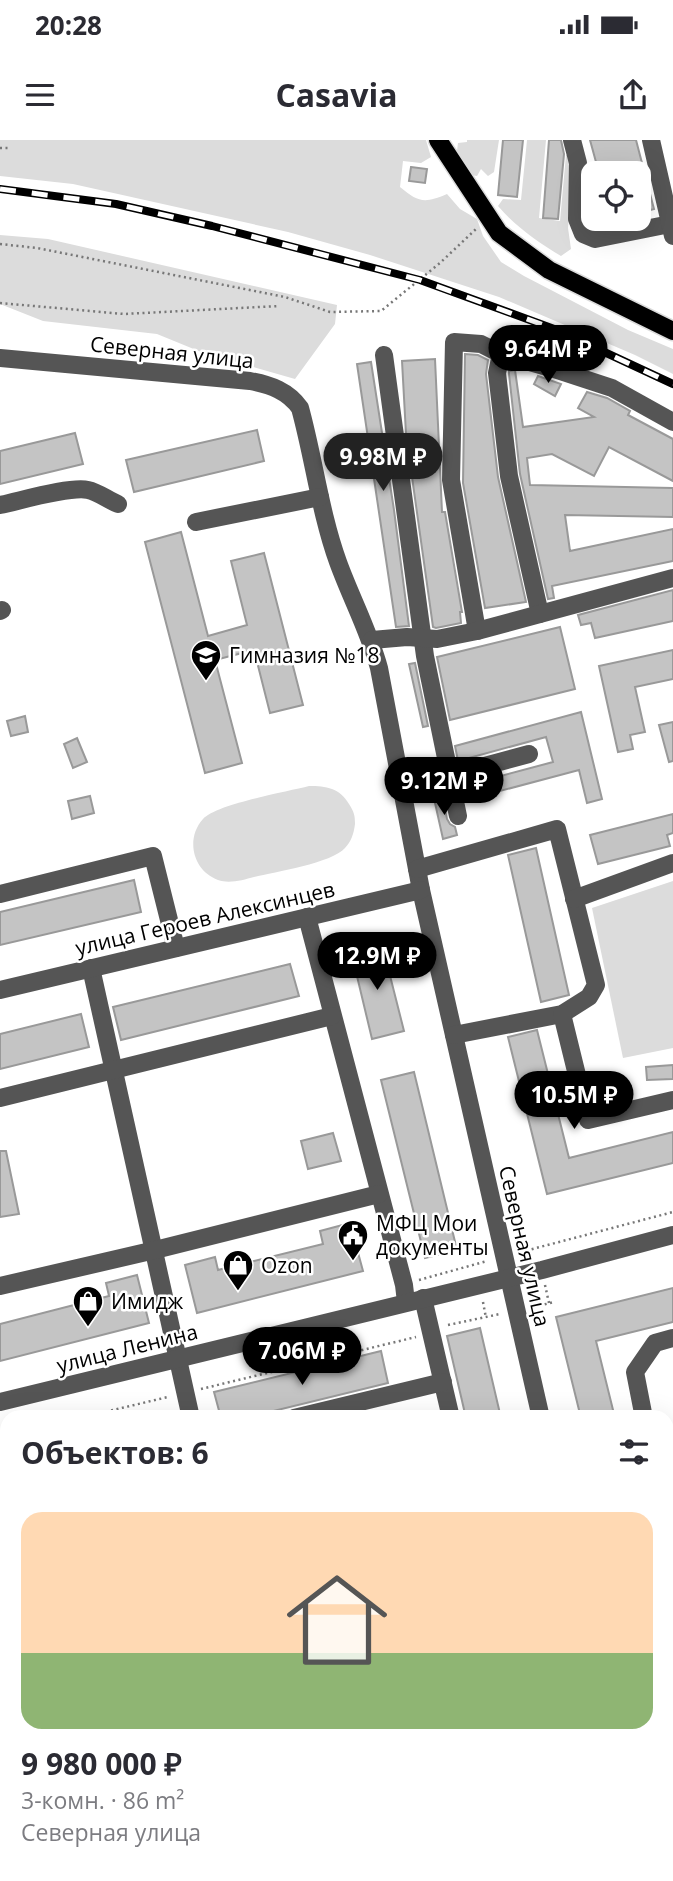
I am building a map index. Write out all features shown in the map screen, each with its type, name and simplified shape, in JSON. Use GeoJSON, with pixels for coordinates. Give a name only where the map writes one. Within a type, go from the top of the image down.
{"type":"FeatureCollection","features":[{"type":"Feature","properties":{"kind":"main road"},"geometry":{"type":"LineString","coordinates":[[438,140],[499,233],[549,270],[672,327]]}},
{"type":"Feature","properties":{"kind":"street"},"geometry":{"type":"LineString","coordinates":[[572,140],[578,163],[577,219],[583,234],[595,239],[672,230],[651,140]]}},
{"type":"Feature","properties":{"kind":"street"},"geometry":{"type":"LineString","coordinates":[[477,631],[451,480],[454,342],[481,344],[501,354],[612,388],[673,422]]}},
{"type":"Feature","properties":{"kind":"street"},"geometry":{"type":"LineString","coordinates":[[501,354],[497,373],[509,476],[540,614]]}},
{"type":"Feature","properties":{"kind":"street"},"geometry":{"type":"LineString","coordinates":[[384,355],[423,638],[458,816]]}},
{"type":"Feature","properties":{"kind":"street","name":"Северная улица"},"geometry":{"type":"LineString","coordinates":[[0,358],[250,381],[283,391],[293,398],[300,408],[338,561],[372,640],[380,668],[421,890],[539,1410]]}},
{"type":"Feature","properties":{"kind":"street"},"geometry":{"type":"LineString","coordinates":[[0,505],[76,488],[90,490],[118,504]]}},
{"type":"Feature","properties":{"kind":"street"},"geometry":{"type":"LineString","coordinates":[[196,522],[320,497]]}},
{"type":"Feature","properties":{"kind":"street"},"geometry":{"type":"LineString","coordinates":[[372,640],[407,636],[437,639],[477,631],[673,578]]}},
{"type":"Feature","properties":{"kind":"street"},"geometry":{"type":"LineString","coordinates":[[403,788],[529,754]]}},
{"type":"Feature","properties":{"kind":"street"},"geometry":{"type":"LineString","coordinates":[[417,869],[557,829],[596,985],[589,997],[562,1014],[454,1035]]}},
{"type":"Feature","properties":{"kind":"street"},"geometry":{"type":"LineString","coordinates":[[0,894],[153,856],[176,948]]}},
{"type":"Feature","properties":{"kind":"street"},"geometry":{"type":"LineString","coordinates":[[574,899],[673,863]]}},
{"type":"Feature","properties":{"kind":"street","name":"улица Героев Алексинцев"},"geometry":{"type":"LineString","coordinates":[[0,990],[421,890]]}},
{"type":"Feature","properties":{"kind":"street"},"geometry":{"type":"LineString","coordinates":[[307,917],[379,1194],[411,1295],[430,1331],[449,1410]]}},
{"type":"Feature","properties":{"kind":"street"},"geometry":{"type":"LineString","coordinates":[[91,968],[189,1410]]}},
{"type":"Feature","properties":{"kind":"street"},"geometry":{"type":"LineString","coordinates":[[562,1014],[588,1120],[673,1100]]}},
{"type":"Feature","properties":{"kind":"street"},"geometry":{"type":"LineString","coordinates":[[0,1098],[332,1016]]}},
{"type":"Feature","properties":{"kind":"street"},"geometry":{"type":"LineString","coordinates":[[0,1286],[155,1251],[379,1194]]}},
{"type":"Feature","properties":{"kind":"street","name":"улица Ленина"},"geometry":{"type":"LineString","coordinates":[[0,1402],[178,1359],[411,1295],[508,1277],[673,1235]]}},
{"type":"Feature","properties":{"kind":"street"},"geometry":{"type":"LineString","coordinates":[[642,1410],[635,1372],[655,1343],[673,1338]]}},
{"type":"Feature","properties":{"kind":"street"},"geometry":{"type":"LineString","coordinates":[[327,1410],[443,1382]]}},
{"type":"Feature","properties":{"kind":"path"},"geometry":{"type":"LineString","coordinates":[[0,148],[8,148]]}},
{"type":"Feature","properties":{"kind":"path"},"geometry":{"type":"LineString","coordinates":[[0,244],[37,248],[285,297],[330,312],[381,312],[489,218]]}},
{"type":"Feature","properties":{"kind":"path"},"geometry":{"type":"LineString","coordinates":[[0,303],[124,314],[279,306]]}},
{"type":"Feature","properties":{"kind":"path"},"geometry":{"type":"LineString","coordinates":[[411,1295],[504,1257],[673,1212]]}},
{"type":"Feature","properties":{"kind":"path"},"geometry":{"type":"LineString","coordinates":[[113,1410],[418,1337],[467,1320],[554,1302]]}},
{"type":"Feature","properties":{"kind":"shaded area"},"geometry":{"type":"Polygon","coordinates":[[[0,140],[426,140],[431,157],[421,163],[403,161],[400,187],[422,200],[447,194],[460,209],[477,219],[483,236],[501,262],[628,330],[673,349],[673,374],[499,297],[370,255],[288,232],[73,184],[0,176],[0,140]]]}},
{"type":"Feature","properties":{"kind":"shaded area"},"geometry":{"type":"Polygon","coordinates":[[[467,140],[499,140],[494,172],[488,176],[481,169],[477,176],[470,175],[457,151],[458,143],[467,140]]]}},
{"type":"Feature","properties":{"kind":"shaded area"},"geometry":{"type":"Polygon","coordinates":[[[527,140],[546,140],[539,218],[560,221],[566,155],[570,155],[573,161],[568,228],[571,249],[561,256],[528,234],[498,206],[503,199],[521,200],[527,140]]]}},
{"type":"Feature","properties":{"kind":"shaded area"},"geometry":{"type":"Polygon","coordinates":[[[0,235],[48,239],[337,305],[335,324],[295,379],[201,352],[157,334],[43,321],[0,304],[0,235]]]}},
{"type":"Feature","properties":{"kind":"shaded area"},"geometry":{"type":"Polygon","coordinates":[[[309,786],[327,787],[337,791],[353,811],[355,824],[347,846],[328,858],[236,881],[218,880],[203,869],[194,854],[193,845],[197,827],[203,819],[222,808],[309,786]]]}},
{"type":"Feature","properties":{"kind":"shaded area"},"geometry":{"type":"Polygon","coordinates":[[[673,881],[673,1048],[623,1058],[592,908],[673,881]]]}},
{"type":"Feature","properties":{"kind":"building"},"geometry":{"type":"Polygon","coordinates":[[[503,140],[523,140],[517,197],[498,195],[503,140]]]}},
{"type":"Feature","properties":{"kind":"building"},"geometry":{"type":"Polygon","coordinates":[[[549,140],[561,140],[564,154],[558,219],[543,218],[549,140]]]}},
{"type":"Feature","properties":{"kind":"building"},"geometry":{"type":"Polygon","coordinates":[[[590,140],[636,140],[641,161],[596,161],[590,140]]]}},
{"type":"Feature","properties":{"kind":"building"},"geometry":{"type":"Polygon","coordinates":[[[411,167],[427,169],[425,183],[409,181],[411,167]]]}},
{"type":"Feature","properties":{"kind":"building"},"geometry":{"type":"Polygon","coordinates":[[[465,354],[478,355],[488,360],[486,374],[498,477],[526,602],[485,608],[463,483],[465,354]]]}},
{"type":"Feature","properties":{"kind":"building"},"geometry":{"type":"Polygon","coordinates":[[[435,359],[442,512],[445,512],[462,612],[461,623],[436,628],[433,627],[406,434],[402,361],[435,359]]]}},
{"type":"Feature","properties":{"kind":"building"},"geometry":{"type":"Polygon","coordinates":[[[371,362],[409,626],[396,627],[357,364],[371,362]]]}},
{"type":"Feature","properties":{"kind":"building"},"geometry":{"type":"Polygon","coordinates":[[[515,370],[523,427],[594,417],[578,408],[587,392],[607,398],[630,411],[628,415],[673,439],[673,481],[609,447],[594,476],[552,454],[527,458],[530,485],[673,488],[673,517],[565,515],[570,551],[673,529],[673,561],[552,586],[554,598],[548,599],[520,474],[509,374],[509,371],[515,370]]]}},
{"type":"Feature","properties":{"kind":"building"},"geometry":{"type":"Polygon","coordinates":[[[538,376],[561,384],[555,396],[534,384],[538,376]]]}},
{"type":"Feature","properties":{"kind":"building"},"geometry":{"type":"Polygon","coordinates":[[[257,430],[264,461],[134,492],[126,460],[257,430]]]}},
{"type":"Feature","properties":{"kind":"building"},"geometry":{"type":"Polygon","coordinates":[[[75,433],[83,464],[0,484],[0,451],[75,433]]]}},
{"type":"Feature","properties":{"kind":"building"},"geometry":{"type":"Polygon","coordinates":[[[181,532],[208,636],[247,625],[231,561],[264,553],[303,705],[270,713],[254,650],[215,660],[242,763],[205,773],[145,542],[181,532]]]}},
{"type":"Feature","properties":{"kind":"building"},"geometry":{"type":"Polygon","coordinates":[[[673,590],[673,621],[595,638],[591,623],[581,625],[578,615],[673,590]]]}},
{"type":"Feature","properties":{"kind":"building"},"geometry":{"type":"Polygon","coordinates":[[[560,627],[575,689],[450,720],[437,657],[560,627]]]}},
{"type":"Feature","properties":{"kind":"building"},"geometry":{"type":"Polygon","coordinates":[[[673,650],[673,679],[635,687],[645,732],[630,735],[633,749],[618,752],[599,666],[673,650]]]}},
{"type":"Feature","properties":{"kind":"building"},"geometry":{"type":"Polygon","coordinates":[[[415,663],[428,726],[423,727],[409,664],[415,663]]]}},
{"type":"Feature","properties":{"kind":"building"},"geometry":{"type":"Polygon","coordinates":[[[581,712],[602,799],[587,803],[579,770],[466,800],[463,786],[553,762],[546,737],[458,761],[455,746],[581,712]]]}},
{"type":"Feature","properties":{"kind":"building"},"geometry":{"type":"Polygon","coordinates":[[[25,716],[28,732],[11,736],[7,721],[25,716]]]}},
{"type":"Feature","properties":{"kind":"building"},"geometry":{"type":"Polygon","coordinates":[[[673,722],[673,761],[669,762],[659,725],[673,722]]]}},
{"type":"Feature","properties":{"kind":"building"},"geometry":{"type":"Polygon","coordinates":[[[77,738],[87,762],[73,768],[64,744],[77,738]]]}},
{"type":"Feature","properties":{"kind":"building"},"geometry":{"type":"Polygon","coordinates":[[[441,791],[447,819],[455,827],[457,835],[443,839],[433,794],[441,791]]]}},
{"type":"Feature","properties":{"kind":"building"},"geometry":{"type":"Polygon","coordinates":[[[90,796],[94,813],[72,819],[68,801],[90,796]]]}},
{"type":"Feature","properties":{"kind":"building"},"geometry":{"type":"Polygon","coordinates":[[[673,814],[673,833],[667,835],[670,846],[598,864],[590,835],[673,814]]]}},
{"type":"Feature","properties":{"kind":"building"},"geometry":{"type":"Polygon","coordinates":[[[536,848],[569,995],[541,1002],[508,855],[536,848]]]}},
{"type":"Feature","properties":{"kind":"building"},"geometry":{"type":"Polygon","coordinates":[[[134,880],[141,912],[0,945],[0,912],[134,880]]]}},
{"type":"Feature","properties":{"kind":"building"},"geometry":{"type":"Polygon","coordinates":[[[382,944],[404,1031],[372,1039],[351,951],[382,944]]]}},
{"type":"Feature","properties":{"kind":"building"},"geometry":{"type":"Polygon","coordinates":[[[290,964],[299,996],[121,1040],[113,1007],[290,964]]]}},
{"type":"Feature","properties":{"kind":"building"},"geometry":{"type":"Polygon","coordinates":[[[81,1014],[89,1047],[0,1069],[0,1034],[81,1014]]]}},
{"type":"Feature","properties":{"kind":"building"},"geometry":{"type":"Polygon","coordinates":[[[537,1030],[569,1158],[673,1132],[673,1163],[547,1194],[508,1037],[537,1030]]]}},
{"type":"Feature","properties":{"kind":"building"},"geometry":{"type":"Polygon","coordinates":[[[673,1065],[673,1079],[647,1080],[646,1067],[673,1065]]]}},
{"type":"Feature","properties":{"kind":"building"},"geometry":{"type":"Polygon","coordinates":[[[414,1072],[457,1250],[425,1258],[381,1080],[414,1072]]]}},
{"type":"Feature","properties":{"kind":"building"},"geometry":{"type":"Polygon","coordinates":[[[333,1133],[341,1161],[308,1169],[301,1141],[333,1133]]]}},
{"type":"Feature","properties":{"kind":"building"},"geometry":{"type":"Polygon","coordinates":[[[0,1151],[6,1151],[19,1214],[0,1217],[0,1151]]]}},
{"type":"Feature","properties":{"kind":"building"},"geometry":{"type":"Polygon","coordinates":[[[350,1223],[363,1271],[197,1313],[185,1265],[215,1257],[218,1270],[323,1244],[320,1231],[350,1223]]]}},
{"type":"Feature","properties":{"kind":"building"},"geometry":{"type":"Polygon","coordinates":[[[137,1275],[149,1323],[0,1361],[0,1324],[109,1296],[106,1283],[137,1275]]]}},
{"type":"Feature","properties":{"kind":"building"},"geometry":{"type":"Polygon","coordinates":[[[673,1288],[673,1322],[596,1341],[613,1410],[579,1410],[556,1317],[673,1288]]]}},
{"type":"Feature","properties":{"kind":"building"},"geometry":{"type":"Polygon","coordinates":[[[480,1328],[499,1410],[464,1410],[447,1336],[480,1328]]]}},
{"type":"Feature","properties":{"kind":"building"},"geometry":{"type":"Polygon","coordinates":[[[381,1351],[388,1383],[278,1410],[219,1410],[214,1392],[381,1351]]]}},
{"type":"Feature","properties":{"kind":"railway"},"geometry":{"type":"LineString","coordinates":[[0,189],[116,204],[420,280],[557,330],[673,384]]}},
{"type":"Feature","properties":{"kind":"place","name":"Гимназия №18"},"geometry":{"type":"Point","coordinates":[206,682]}},
{"type":"Feature","properties":{"kind":"place","name":"МФЦ Мои документы"},"geometry":{"type":"Point","coordinates":[353,1262]}},
{"type":"Feature","properties":{"kind":"place","name":"Ozon"},"geometry":{"type":"Point","coordinates":[238,1292]}},
{"type":"Feature","properties":{"kind":"place","name":"Имидж"},"geometry":{"type":"Point","coordinates":[88,1328]}}]}
